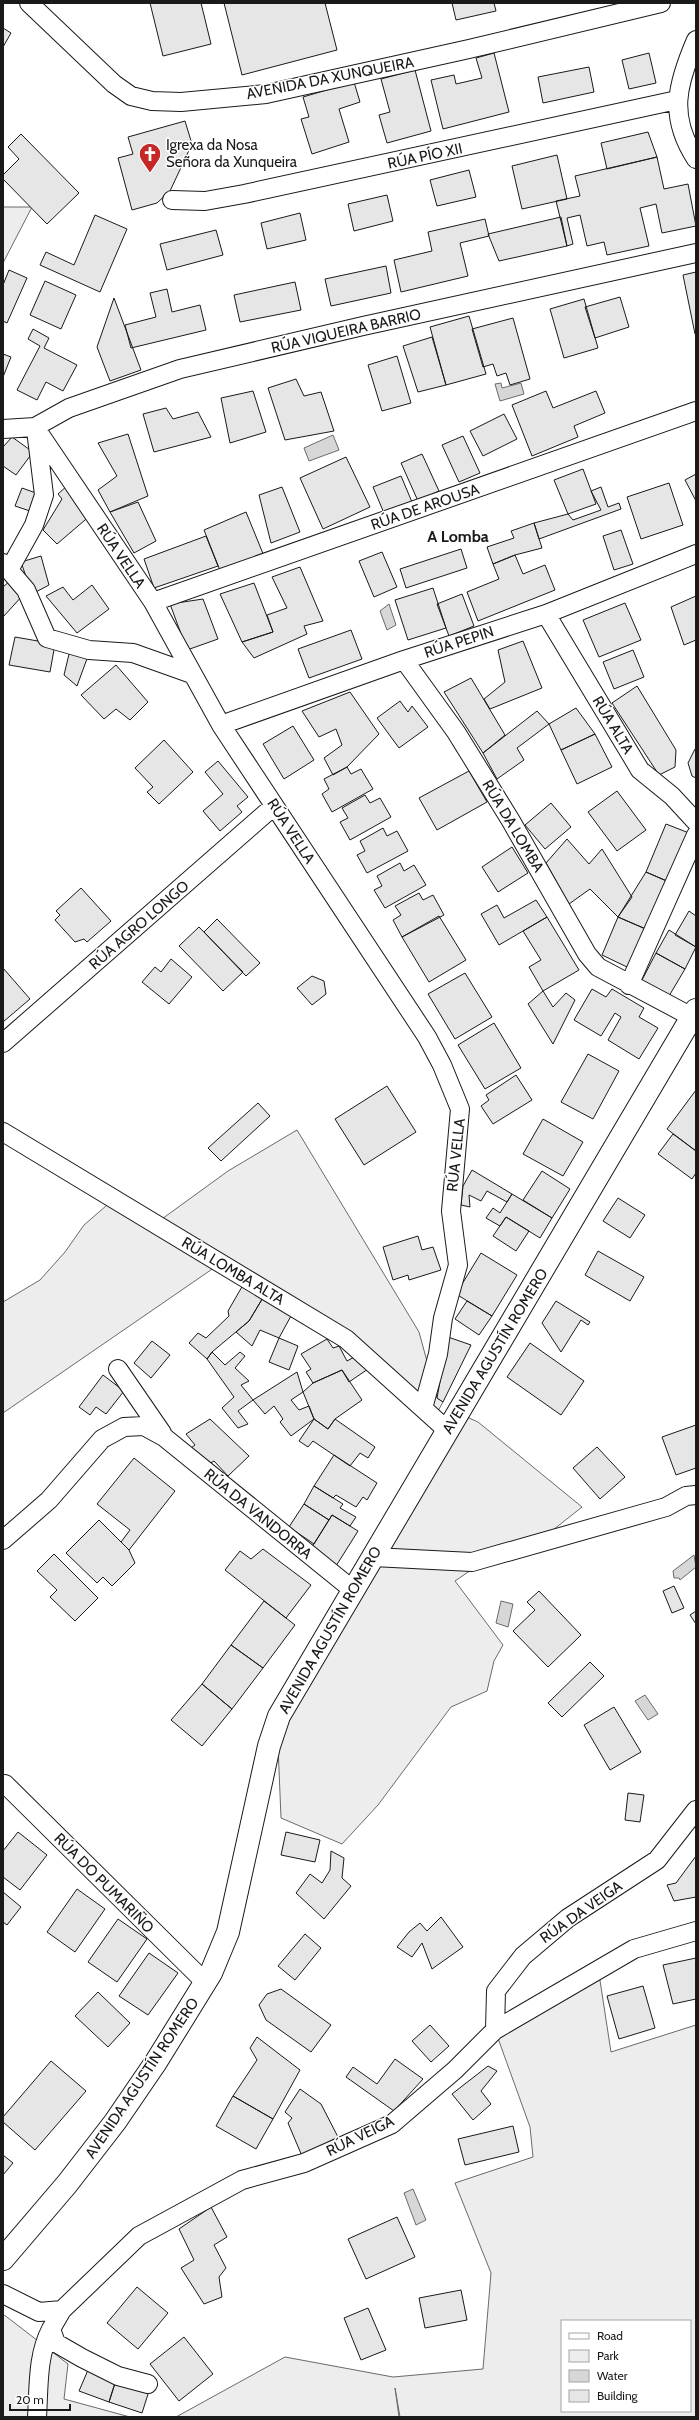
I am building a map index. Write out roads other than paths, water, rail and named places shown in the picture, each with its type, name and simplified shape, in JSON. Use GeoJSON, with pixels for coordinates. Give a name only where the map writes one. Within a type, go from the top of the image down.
{"type":"FeatureCollection","features":[{"type":"Feature","properties":{"kind":"street","name":"AVENIDA DA XUNQUEIRA"},"geometry":{"type":"LineString","coordinates":[[29,3],[114,84],[132,96],[152,101],[181,102],[266,94],[461,51],[661,3]]}},
{"type":"Feature","properties":{"kind":"street"},"geometry":{"type":"LineString","coordinates":[[696,40],[688,80],[677,100],[680,125],[696,159]]}},
{"type":"Feature","properties":{"kind":"street","name":"RÚA PÍO XII"},"geometry":{"type":"LineString","coordinates":[[172,200],[205,201],[244,194],[677,100]]}},
{"type":"Feature","properties":{"kind":"street","name":"RÚA VIQUEIRA BARRIO"},"geometry":{"type":"LineString","coordinates":[[3,429],[35,427],[69,408],[180,369],[363,326],[696,253]]}},
{"type":"Feature","properties":{"kind":"street","name":"RÚA DE AROUSA"},"geometry":{"type":"LineString","coordinates":[[153,602],[696,411]]}},
{"type":"Feature","properties":{"kind":"street"},"geometry":{"type":"LineString","coordinates":[[35,427],[44,495],[34,525],[6,566],[26,590],[47,638],[89,650],[133,653],[192,674]]}},
{"type":"Feature","properties":{"kind":"street","name":"RÚA VELLA"},"geometry":{"type":"LineString","coordinates":[[35,427],[153,602],[221,725],[427,1037],[442,1065],[460,1109],[451,1211],[458,1265],[443,1318],[438,1354],[423,1408]]}},
{"type":"Feature","properties":{"kind":"street","name":"RÚA PEPIN"},"geometry":{"type":"LineString","coordinates":[[221,725],[404,660],[546,614],[696,554]]}},
{"type":"Feature","properties":{"kind":"street","name":"RÚA ALTA"},"geometry":{"type":"LineString","coordinates":[[546,614],[640,770],[672,796],[696,822]]}},
{"type":"Feature","properties":{"kind":"street","name":"RÚA DA LOMBA"},"geometry":{"type":"LineString","coordinates":[[404,660],[456,732],[511,821],[588,954],[598,967],[629,985],[694,1013]]}},
{"type":"Feature","properties":{"kind":"street","name":"RÚA AGRO LONGO"},"geometry":{"type":"LineString","coordinates":[[3,1043],[274,806]]}},
{"type":"Feature","properties":{"kind":"street"},"geometry":{"type":"LineString","coordinates":[[629,985],[696,835]]}},
{"type":"Feature","properties":{"kind":"street","name":"AVENIDA AGUSTÍN ROMERO"},"geometry":{"type":"LineString","coordinates":[[3,2259],[67,2184],[115,2122],[156,2062],[206,1983],[228,1932],[267,1753],[279,1716],[694,1013]]}},
{"type":"Feature","properties":{"kind":"street","name":"RÚA LOMBA ALTA"},"geometry":{"type":"LineString","coordinates":[[3,1132],[346,1339],[448,1431]]}},
{"type":"Feature","properties":{"kind":"street","name":"RÚA DA VANDORRA"},"geometry":{"type":"LineString","coordinates":[[118,1369],[164,1437]]}},
{"type":"Feature","properties":{"kind":"street","name":"RÚA DA VANDORRA"},"geometry":{"type":"LineString","coordinates":[[3,1540],[48,1500],[102,1439],[124,1427],[144,1426],[164,1437],[353,1590]]}},
{"type":"Feature","properties":{"kind":"street"},"geometry":{"type":"LineString","coordinates":[[372,1557],[472,1562],[666,1508],[686,1496],[696,1495]]}},
{"type":"Feature","properties":{"kind":"street","name":"RÚA DO PUMARIÑO"},"geometry":{"type":"LineString","coordinates":[[3,1787],[5,1784],[206,1983]]}},
{"type":"Feature","properties":{"kind":"street","name":"RÚA DA VEIGA"},"geometry":{"type":"LineString","coordinates":[[495,2030],[496,1991],[523,1956],[568,1918],[657,1860],[696,1810]]}},
{"type":"Feature","properties":{"kind":"street","name":"RÚA VEIGA"},"geometry":{"type":"LineString","coordinates":[[38,2417],[41,2359],[44,2344],[51,2329],[62,2310],[140,2236],[242,2180],[304,2163],[392,2124],[455,2070],[495,2030],[634,1948],[696,1931]]}},
{"type":"Feature","properties":{"kind":"street"},"geometry":{"type":"LineString","coordinates":[[3,2294],[38,2312],[62,2310]]}},
{"type":"Feature","properties":{"kind":"street"},"geometry":{"type":"LineString","coordinates":[[51,2329],[56,2343],[82,2358],[118,2376],[148,2384]]}},
{"type":"Feature","properties":{"kind":"water"},"geometry":{"type":"Polygon","coordinates":[[[501,383],[502,388],[521,383],[524,394],[500,401],[495,384],[501,383]]]}},
{"type":"Feature","properties":{"kind":"water"},"geometry":{"type":"Polygon","coordinates":[[[333,435],[339,450],[309,461],[304,448],[333,435]]]}},
{"type":"Feature","properties":{"kind":"water"},"geometry":{"type":"Polygon","coordinates":[[[389,604],[396,625],[387,630],[380,611],[389,604]]]}},
{"type":"Feature","properties":{"kind":"water"},"geometry":{"type":"Polygon","coordinates":[[[694,1555],[696,1567],[680,1580],[679,1578],[674,1578],[673,1571],[694,1555]]]}},
{"type":"Feature","properties":{"kind":"water"},"geometry":{"type":"Polygon","coordinates":[[[501,1601],[513,1604],[508,1627],[496,1623],[501,1601]]]}},
{"type":"Feature","properties":{"kind":"water"},"geometry":{"type":"Polygon","coordinates":[[[645,1695],[658,1714],[648,1720],[635,1701],[645,1695]]]}},
{"type":"Feature","properties":{"kind":"water"},"geometry":{"type":"Polygon","coordinates":[[[413,2189],[426,2220],[416,2225],[404,2193],[413,2189]]]}},
{"type":"Feature","properties":{"kind":"place","name":"Igrexa da Nosa Señora da Xunqueira"},"geometry":{"type":"Point","coordinates":[150,174]}},
{"type":"Feature","properties":{"kind":"district","name":"A Lomba"},"geometry":{"type":"Point","coordinates":[458,536]}}]}
